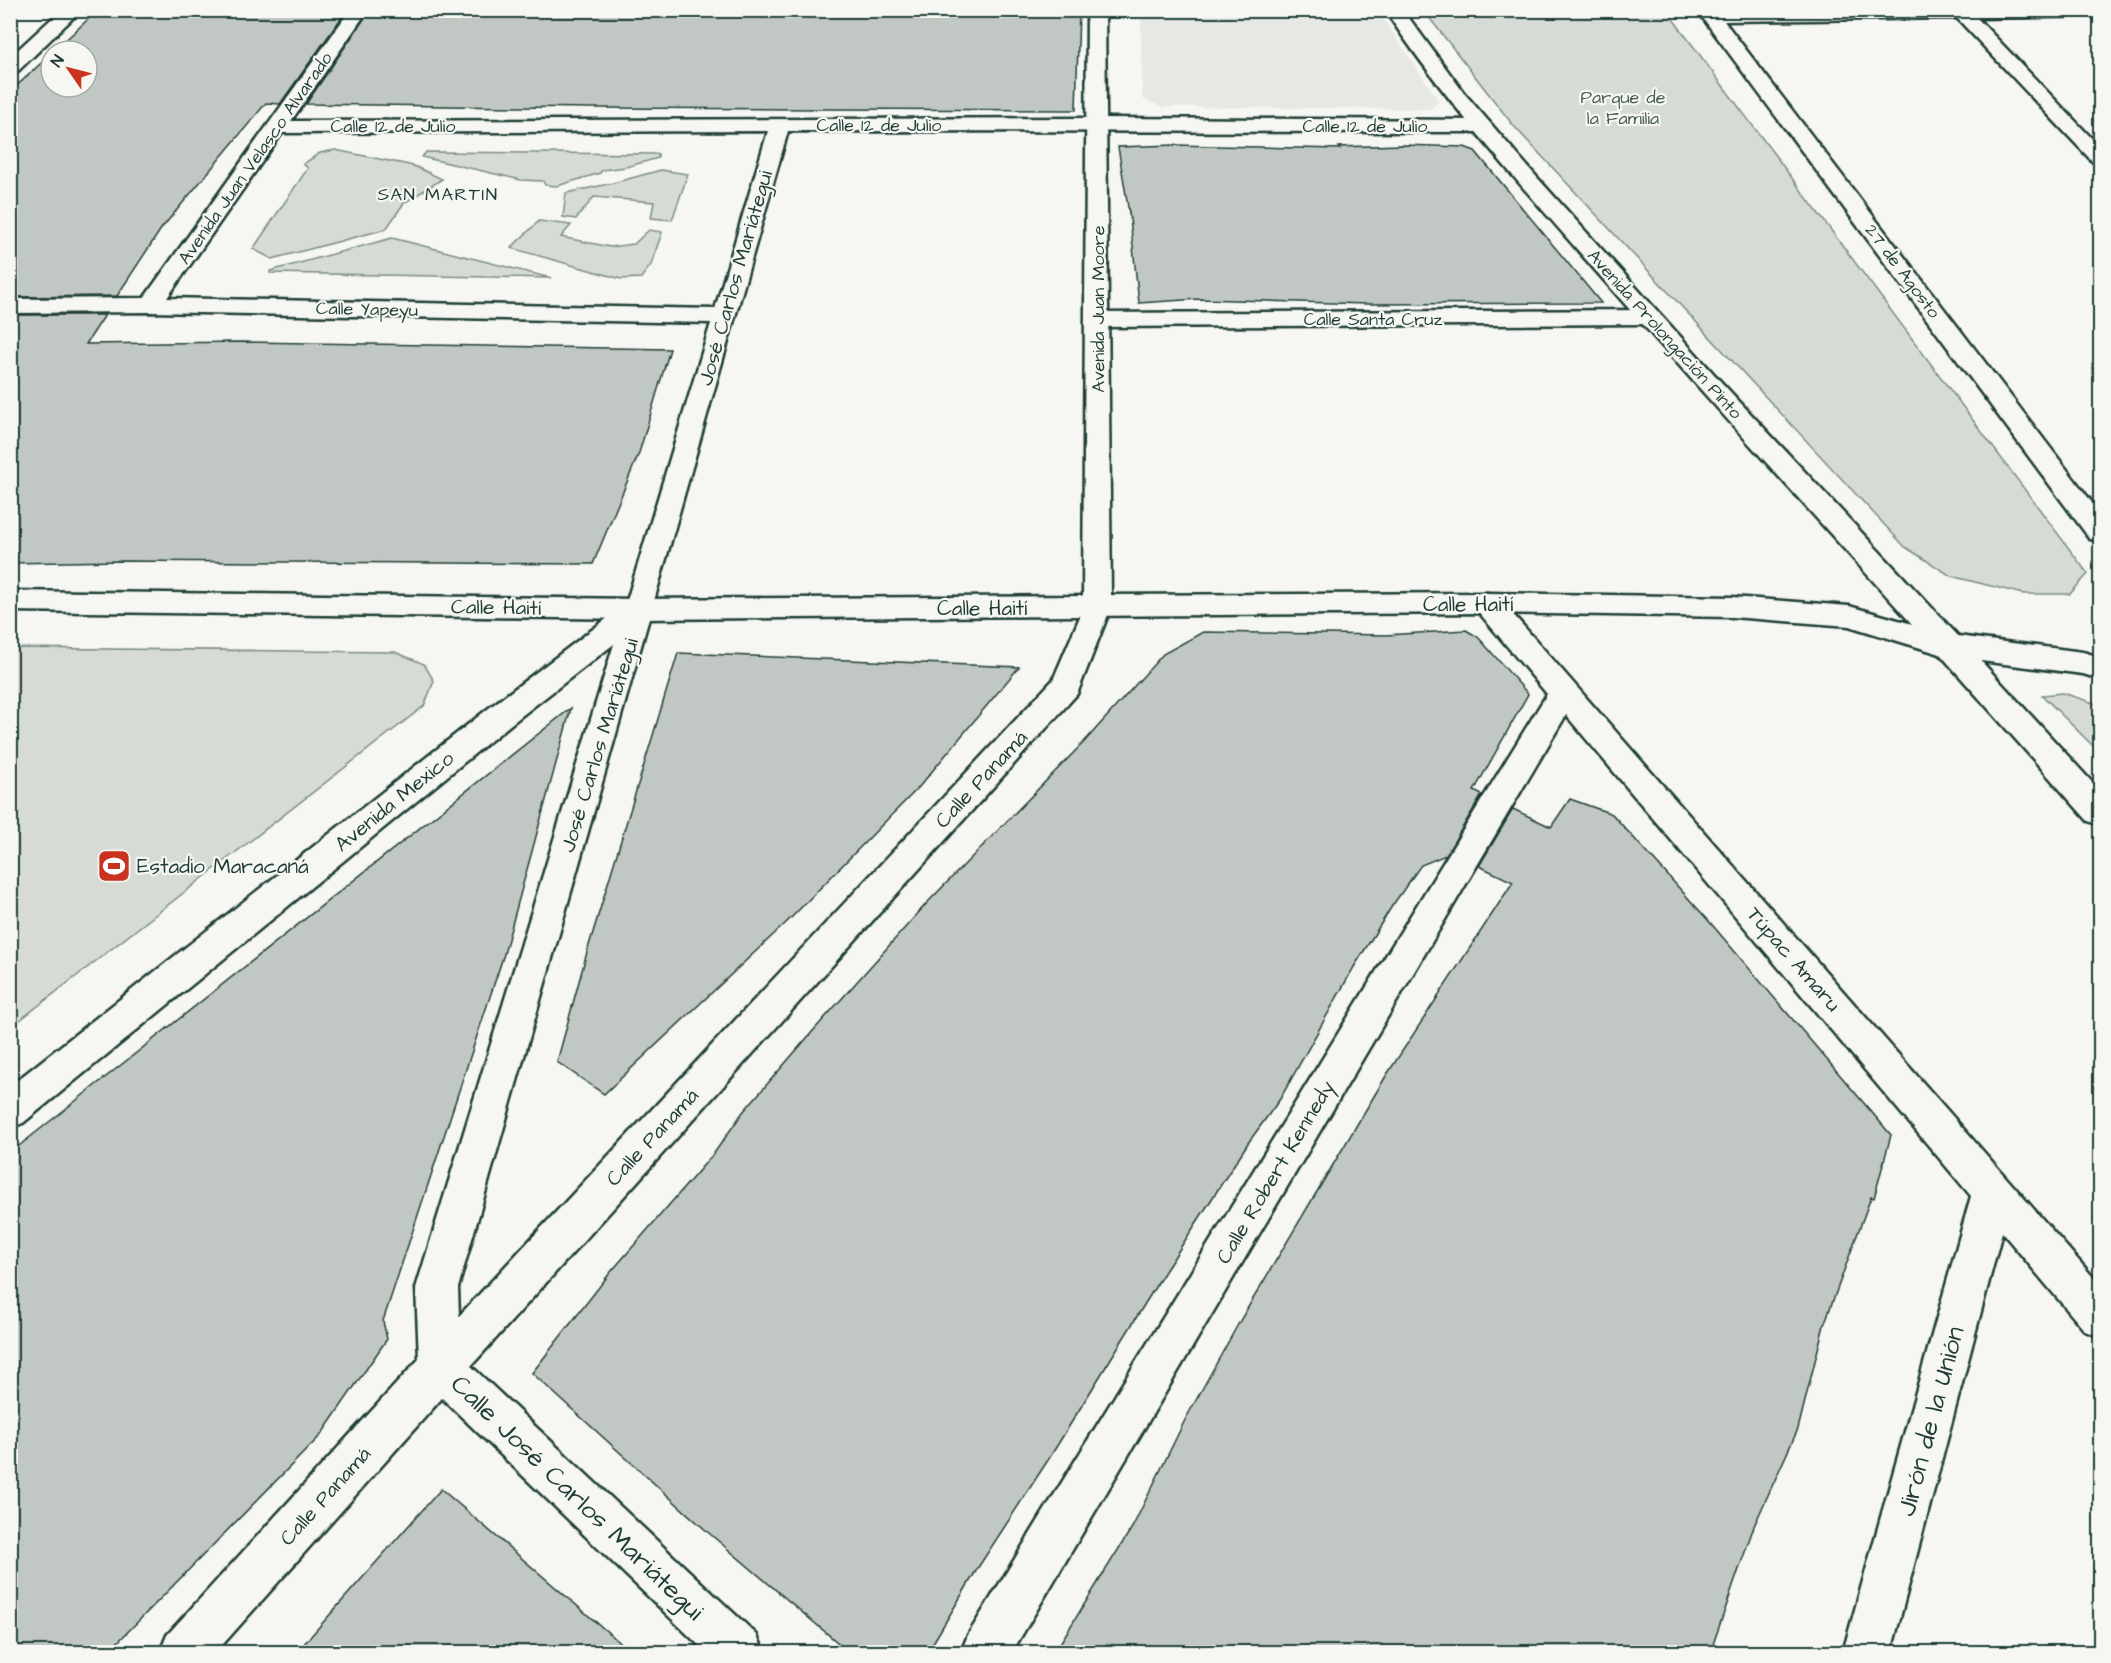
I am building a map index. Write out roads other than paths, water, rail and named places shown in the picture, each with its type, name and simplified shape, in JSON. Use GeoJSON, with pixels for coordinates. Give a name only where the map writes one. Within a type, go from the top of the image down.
{"type":"FeatureCollection","features":[{"type":"Feature","properties":{"kind":"street"},"geometry":{"type":"LineString","coordinates":[[10,68],[72,10]]}},
{"type":"Feature","properties":{"kind":"street","name":"Avenida Juan Velasco Alvarado"},"geometry":{"type":"LineString","coordinates":[[151,304],[359,10]]}},
{"type":"Feature","properties":{"kind":"street","name":"Avenida Juan Moore"},"geometry":{"type":"LineString","coordinates":[[1096,10],[1098,124],[1097,607]]}},
{"type":"Feature","properties":{"kind":"street","name":"Avenida Prolongación Pinto"},"geometry":{"type":"LineString","coordinates":[[1394,10],[1410,36],[1482,126],[1648,317],[2100,812]]}},
{"type":"Feature","properties":{"kind":"street"},"geometry":{"type":"LineString","coordinates":[[1959,11],[2100,158]]}},
{"type":"Feature","properties":{"kind":"street"},"geometry":{"type":"LineString","coordinates":[[1708,13],[2100,11]]}},
{"type":"Feature","properties":{"kind":"street","name":"27 de Agosto"},"geometry":{"type":"LineString","coordinates":[[1708,13],[2100,532]]}},
{"type":"Feature","properties":{"kind":"street","name":"Calle 12 de Julio"},"geometry":{"type":"LineString","coordinates":[[277,127],[1098,124],[1482,126]]}},
{"type":"Feature","properties":{"kind":"street","name":"José Carlos Mariátegui"},"geometry":{"type":"LineString","coordinates":[[441,1367],[437,1288],[780,125]]}},
{"type":"Feature","properties":{"kind":"street","name":"Calle Yapeyu"},"geometry":{"type":"LineString","coordinates":[[10,306],[151,304],[724,316]]}},
{"type":"Feature","properties":{"kind":"street","name":"Calle Santa Cruz"},"geometry":{"type":"LineString","coordinates":[[1098,320],[1648,317]]}},
{"type":"Feature","properties":{"kind":"street","name":"Calle Haití"},"geometry":{"type":"LineString","coordinates":[[10,601],[639,609],[1487,603],[1732,607],[1849,616],[1950,646],[2083,663],[2100,668]]}},
{"type":"Feature","properties":{"kind":"street","name":"Túpac Amaru"},"geometry":{"type":"LineString","coordinates":[[1487,603],[2100,1316]]}},
{"type":"Feature","properties":{"kind":"street","name":"Calle Panamá"},"geometry":{"type":"LineString","coordinates":[[184,1653],[441,1367],[1066,686],[1097,607]]}},
{"type":"Feature","properties":{"kind":"street","name":"Avenida Mexico"},"geometry":{"type":"LineString","coordinates":[[10,1110],[491,723],[639,609]]}},
{"type":"Feature","properties":{"kind":"street","name":"Calle Robert Kennedy"},"geometry":{"type":"LineString","coordinates":[[985,1653],[1564,692]]}},
{"type":"Feature","properties":{"kind":"street","name":"Jirón de la Unión"},"geometry":{"type":"LineString","coordinates":[[1867,1653],[1993,1190]]}},
{"type":"Feature","properties":{"kind":"street","name":"Calle José Carlos Mariátegui"},"geometry":{"type":"LineString","coordinates":[[441,1367],[740,1653]]}},
{"type":"Feature","properties":{"kind":"place","name":"Estadio Maracaná"},"geometry":{"type":"Point","coordinates":[114,866]}},
{"type":"Feature","properties":{"kind":"district","name":"SAN MARTIN"},"geometry":{"type":"Point","coordinates":[438,194]}},
{"type":"Feature","properties":{"kind":"park label","name":"Parque de la Familia"},"geometry":{"type":"Point","coordinates":[1623,107]}}]}
